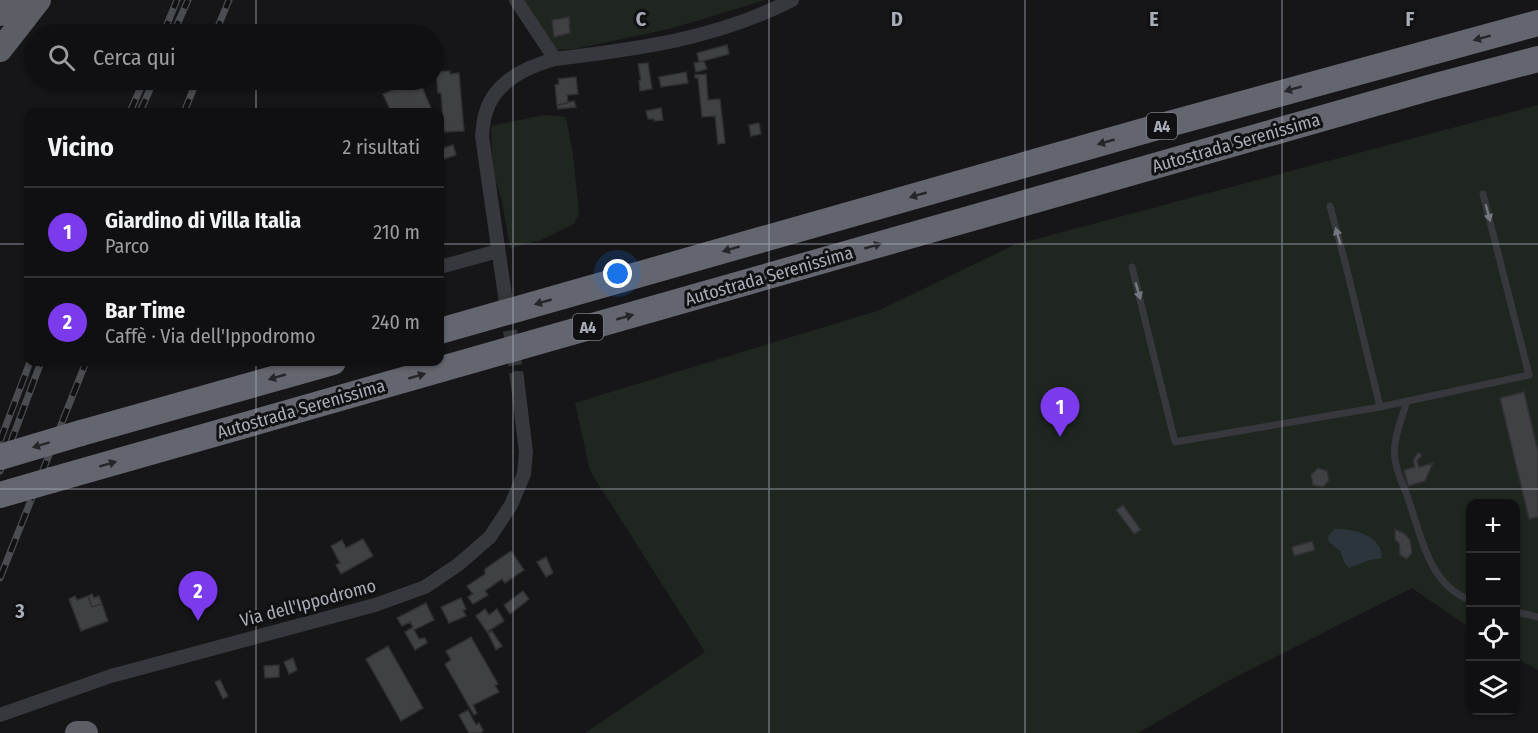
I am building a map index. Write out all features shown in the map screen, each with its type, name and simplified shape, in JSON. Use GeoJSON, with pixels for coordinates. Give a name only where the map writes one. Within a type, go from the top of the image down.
{"type":"FeatureCollection","features":[{"type":"Feature","properties":{"kind":"highway"},"geometry":{"type":"LineString","coordinates":[[0,60],[12,0]]}},
{"type":"Feature","properties":{"kind":"highway"},"geometry":{"type":"LineString","coordinates":[[0,50],[8,22],[39,0]]}},
{"type":"Feature","properties":{"kind":"highway","name":"Autostrada Serenissima"},"geometry":{"type":"LineString","coordinates":[[444,330],[1158,127],[1538,23]]}},
{"type":"Feature","properties":{"kind":"highway","name":"Autostrada Serenissima"},"geometry":{"type":"LineString","coordinates":[[0,495],[1432,87],[1538,59]]}},
{"type":"Feature","properties":{"kind":"highway"},"geometry":{"type":"LineString","coordinates":[[1123,175],[1277,146],[1538,76]]}},
{"type":"Feature","properties":{"kind":"highway","name":"Autostrada Serenissima"},"geometry":{"type":"LineString","coordinates":[[0,457],[319,366]]}},
{"type":"Feature","properties":{"kind":"highway"},"geometry":{"type":"LineString","coordinates":[[77,733],[86,733]]}},
{"type":"Feature","properties":{"kind":"street"},"geometry":{"type":"LineString","coordinates":[[516,0],[555,59]]}},
{"type":"Feature","properties":{"kind":"street"},"geometry":{"type":"LineString","coordinates":[[504,289],[482,136],[486,112],[499,89],[519,72],[536,64],[555,59],[677,41],[721,30],[764,14],[792,0]]}},
{"type":"Feature","properties":{"kind":"street"},"geometry":{"type":"LineString","coordinates":[[444,266],[498,251]]}},
{"type":"Feature","properties":{"kind":"street","name":"Via dell'Ippodromo"},"geometry":{"type":"LineString","coordinates":[[0,715],[111,676],[375,605],[425,587],[459,564],[490,537],[503,519],[518,489],[517,435],[521,422],[517,378]]}},
{"type":"Feature","properties":{"kind":"lane"},"geometry":{"type":"LineString","coordinates":[[1132,267],[1175,442],[1380,407],[1529,375],[1483,194]]}},
{"type":"Feature","properties":{"kind":"lane"},"geometry":{"type":"LineString","coordinates":[[1330,206],[1380,407]]}},
{"type":"Feature","properties":{"kind":"lane"},"geometry":{"type":"LineString","coordinates":[[1407,401],[1396,436],[1395,459],[1428,559],[1440,578],[1456,595],[1466,599]]}},
{"type":"Feature","properties":{"kind":"lane"},"geometry":{"type":"LineString","coordinates":[[1520,613],[1538,617]]}},
{"type":"Feature","properties":{"kind":"shaded area"},"geometry":{"type":"Polygon","coordinates":[[[524,0],[766,0],[673,28],[575,49],[556,50],[524,0]]]}},
{"type":"Feature","properties":{"kind":"shaded area"},"geometry":{"type":"Polygon","coordinates":[[[1538,105],[1538,670],[1520,660],[1520,499],[1466,499],[1466,625],[1412,588],[1226,682],[1138,733],[585,733],[705,652],[590,471],[575,403],[880,310],[1014,245],[1538,105]]]}},
{"type":"Feature","properties":{"kind":"shaded area"},"geometry":{"type":"Polygon","coordinates":[[[543,115],[566,117],[573,155],[579,213],[574,224],[541,240],[510,248],[502,201],[493,173],[491,126],[543,115]]]}},
{"type":"Feature","properties":{"kind":"shaded area"},"geometry":{"type":"Polygon","coordinates":[[[1334,529],[1350,530],[1366,535],[1377,544],[1382,558],[1349,568],[1340,551],[1329,542],[1328,536],[1334,529]]]}},
{"type":"Feature","properties":{"kind":"building"},"geometry":{"type":"Polygon","coordinates":[[[569,17],[570,33],[554,37],[552,20],[569,17]]]}},
{"type":"Feature","properties":{"kind":"building"},"geometry":{"type":"Polygon","coordinates":[[[727,45],[729,54],[699,62],[697,53],[727,45]]]}},
{"type":"Feature","properties":{"kind":"building"},"geometry":{"type":"Polygon","coordinates":[[[704,61],[707,69],[696,72],[694,63],[704,61]]]}},
{"type":"Feature","properties":{"kind":"building"},"geometry":{"type":"Polygon","coordinates":[[[648,63],[652,89],[640,91],[639,81],[641,80],[638,64],[648,63]]]}},
{"type":"Feature","properties":{"kind":"building"},"geometry":{"type":"Polygon","coordinates":[[[444,71],[450,71],[450,74],[459,73],[464,131],[444,132],[444,108],[442,108],[441,93],[438,93],[438,90],[444,90],[444,71]]]}},
{"type":"Feature","properties":{"kind":"building"},"geometry":{"type":"Polygon","coordinates":[[[686,72],[688,83],[661,87],[659,77],[686,72]]]}},
{"type":"Feature","properties":{"kind":"building"},"geometry":{"type":"Polygon","coordinates":[[[706,74],[708,100],[720,99],[725,143],[718,144],[715,116],[702,117],[698,78],[695,78],[695,75],[706,74]]]}},
{"type":"Feature","properties":{"kind":"building"},"geometry":{"type":"Polygon","coordinates":[[[576,77],[578,94],[567,95],[568,103],[557,105],[555,85],[559,84],[558,79],[576,77]]]}},
{"type":"Feature","properties":{"kind":"building"},"geometry":{"type":"Polygon","coordinates":[[[393,90],[423,90],[431,108],[389,108],[383,94],[393,90]]]}},
{"type":"Feature","properties":{"kind":"building"},"geometry":{"type":"Polygon","coordinates":[[[574,101],[576,107],[558,109],[557,105],[574,101]]]}},
{"type":"Feature","properties":{"kind":"building"},"geometry":{"type":"Polygon","coordinates":[[[661,108],[663,120],[648,119],[646,111],[661,108]]]}},
{"type":"Feature","properties":{"kind":"building"},"geometry":{"type":"Polygon","coordinates":[[[759,123],[761,134],[751,136],[749,125],[759,123]]]}},
{"type":"Feature","properties":{"kind":"building"},"geometry":{"type":"Polygon","coordinates":[[[453,145],[456,155],[444,159],[444,148],[453,145]]]}},
{"type":"Feature","properties":{"kind":"building"},"geometry":{"type":"Polygon","coordinates":[[[1524,392],[1538,451],[1538,517],[1529,519],[1500,398],[1524,392]]]}},
{"type":"Feature","properties":{"kind":"building"},"geometry":{"type":"Polygon","coordinates":[[[1418,452],[1422,455],[1417,461],[1419,467],[1433,463],[1425,481],[1408,486],[1404,470],[1415,467],[1413,461],[1418,452]]]}},
{"type":"Feature","properties":{"kind":"building"},"geometry":{"type":"Polygon","coordinates":[[[1318,468],[1327,471],[1329,480],[1323,487],[1313,485],[1311,475],[1318,468]]]}},
{"type":"Feature","properties":{"kind":"building"},"geometry":{"type":"Polygon","coordinates":[[[1123,505],[1141,530],[1134,534],[1116,510],[1123,505]]]}},
{"type":"Feature","properties":{"kind":"building"},"geometry":{"type":"Polygon","coordinates":[[[1395,529],[1405,534],[1410,540],[1412,553],[1407,559],[1400,555],[1399,543],[1395,540],[1395,529]]]}},
{"type":"Feature","properties":{"kind":"building"},"geometry":{"type":"Polygon","coordinates":[[[363,539],[373,556],[341,574],[336,565],[340,563],[331,546],[342,540],[346,548],[363,539]]]}},
{"type":"Feature","properties":{"kind":"building"},"geometry":{"type":"Polygon","coordinates":[[[1312,541],[1315,550],[1294,556],[1292,547],[1312,541]]]}},
{"type":"Feature","properties":{"kind":"building"},"geometry":{"type":"Polygon","coordinates":[[[511,551],[524,570],[505,583],[502,579],[485,591],[488,595],[473,604],[468,597],[473,594],[467,586],[485,574],[485,569],[511,551]]]}},
{"type":"Feature","properties":{"kind":"building"},"geometry":{"type":"Polygon","coordinates":[[[546,557],[553,573],[546,577],[537,562],[546,557]]]}},
{"type":"Feature","properties":{"kind":"building"},"geometry":{"type":"Polygon","coordinates":[[[523,591],[529,599],[510,614],[504,605],[523,591]]]}},
{"type":"Feature","properties":{"kind":"building"},"geometry":{"type":"Polygon","coordinates":[[[92,594],[94,598],[99,596],[102,604],[92,607],[88,596],[92,594]]]}},
{"type":"Feature","properties":{"kind":"building"},"geometry":{"type":"Polygon","coordinates":[[[75,596],[77,600],[88,596],[92,607],[102,604],[108,621],[81,631],[69,599],[75,596]]]}},
{"type":"Feature","properties":{"kind":"building"},"geometry":{"type":"Polygon","coordinates":[[[461,598],[466,609],[463,610],[466,616],[449,623],[441,607],[461,598]]]}},
{"type":"Feature","properties":{"kind":"building"},"geometry":{"type":"Polygon","coordinates":[[[426,603],[434,620],[414,630],[419,639],[425,638],[427,643],[415,650],[405,632],[413,627],[410,622],[402,626],[397,618],[426,603]]]}},
{"type":"Feature","properties":{"kind":"building"},"geometry":{"type":"Polygon","coordinates":[[[485,609],[489,615],[497,609],[504,621],[487,632],[476,616],[485,609]]]}},
{"type":"Feature","properties":{"kind":"building"},"geometry":{"type":"Polygon","coordinates":[[[492,631],[502,646],[496,650],[488,633],[492,631]]]}},
{"type":"Feature","properties":{"kind":"building"},"geometry":{"type":"Polygon","coordinates":[[[471,637],[498,684],[495,685],[499,692],[473,705],[477,713],[474,715],[445,664],[451,660],[446,651],[471,637]]]}},
{"type":"Feature","properties":{"kind":"building"},"geometry":{"type":"Polygon","coordinates":[[[388,646],[423,708],[401,721],[366,659],[388,646]]]}},
{"type":"Feature","properties":{"kind":"building"},"geometry":{"type":"Polygon","coordinates":[[[293,658],[297,670],[289,674],[284,662],[293,658]]]}},
{"type":"Feature","properties":{"kind":"building"},"geometry":{"type":"Polygon","coordinates":[[[279,665],[279,677],[265,678],[264,666],[279,665]]]}},
{"type":"Feature","properties":{"kind":"building"},"geometry":{"type":"Polygon","coordinates":[[[220,680],[228,696],[223,699],[215,682],[220,680]]]}},
{"type":"Feature","properties":{"kind":"building"},"geometry":{"type":"Polygon","coordinates":[[[468,710],[476,725],[479,723],[483,730],[481,733],[469,733],[459,715],[468,710]]]}},
{"type":"Feature","properties":{"kind":"tunnel"},"geometry":{"type":"LineString","coordinates":[[504,289],[517,378]]}},
{"type":"Feature","properties":{"kind":"railway"},"geometry":{"type":"LineString","coordinates":[[167,24],[177,0]]}},
{"type":"Feature","properties":{"kind":"railway"},"geometry":{"type":"LineString","coordinates":[[177,24],[188,0]]}},
{"type":"Feature","properties":{"kind":"railway"},"geometry":{"type":"LineString","coordinates":[[219,24],[229,0]]}},
{"type":"Feature","properties":{"kind":"railway"},"geometry":{"type":"LineString","coordinates":[[132,108],[140,90]]}},
{"type":"Feature","properties":{"kind":"railway"},"geometry":{"type":"LineString","coordinates":[[142,108],[150,90]]}},
{"type":"Feature","properties":{"kind":"railway"},"geometry":{"type":"LineString","coordinates":[[186,108],[193,90]]}},
{"type":"Feature","properties":{"kind":"railway"},"geometry":{"type":"LineString","coordinates":[[0,441],[28,366]]}},
{"type":"Feature","properties":{"kind":"railway"},"geometry":{"type":"LineString","coordinates":[[0,471],[39,366]]}},
{"type":"Feature","properties":{"kind":"railway"},"geometry":{"type":"LineString","coordinates":[[0,578],[84,366]]}},
{"type":"Feature","properties":{"kind":"place","name":"Giardino di Villa Italia"},"geometry":{"type":"Point","coordinates":[1060,437]}},
{"type":"Feature","properties":{"kind":"place","name":"Bar Time"},"geometry":{"type":"Point","coordinates":[198,621]}}]}
